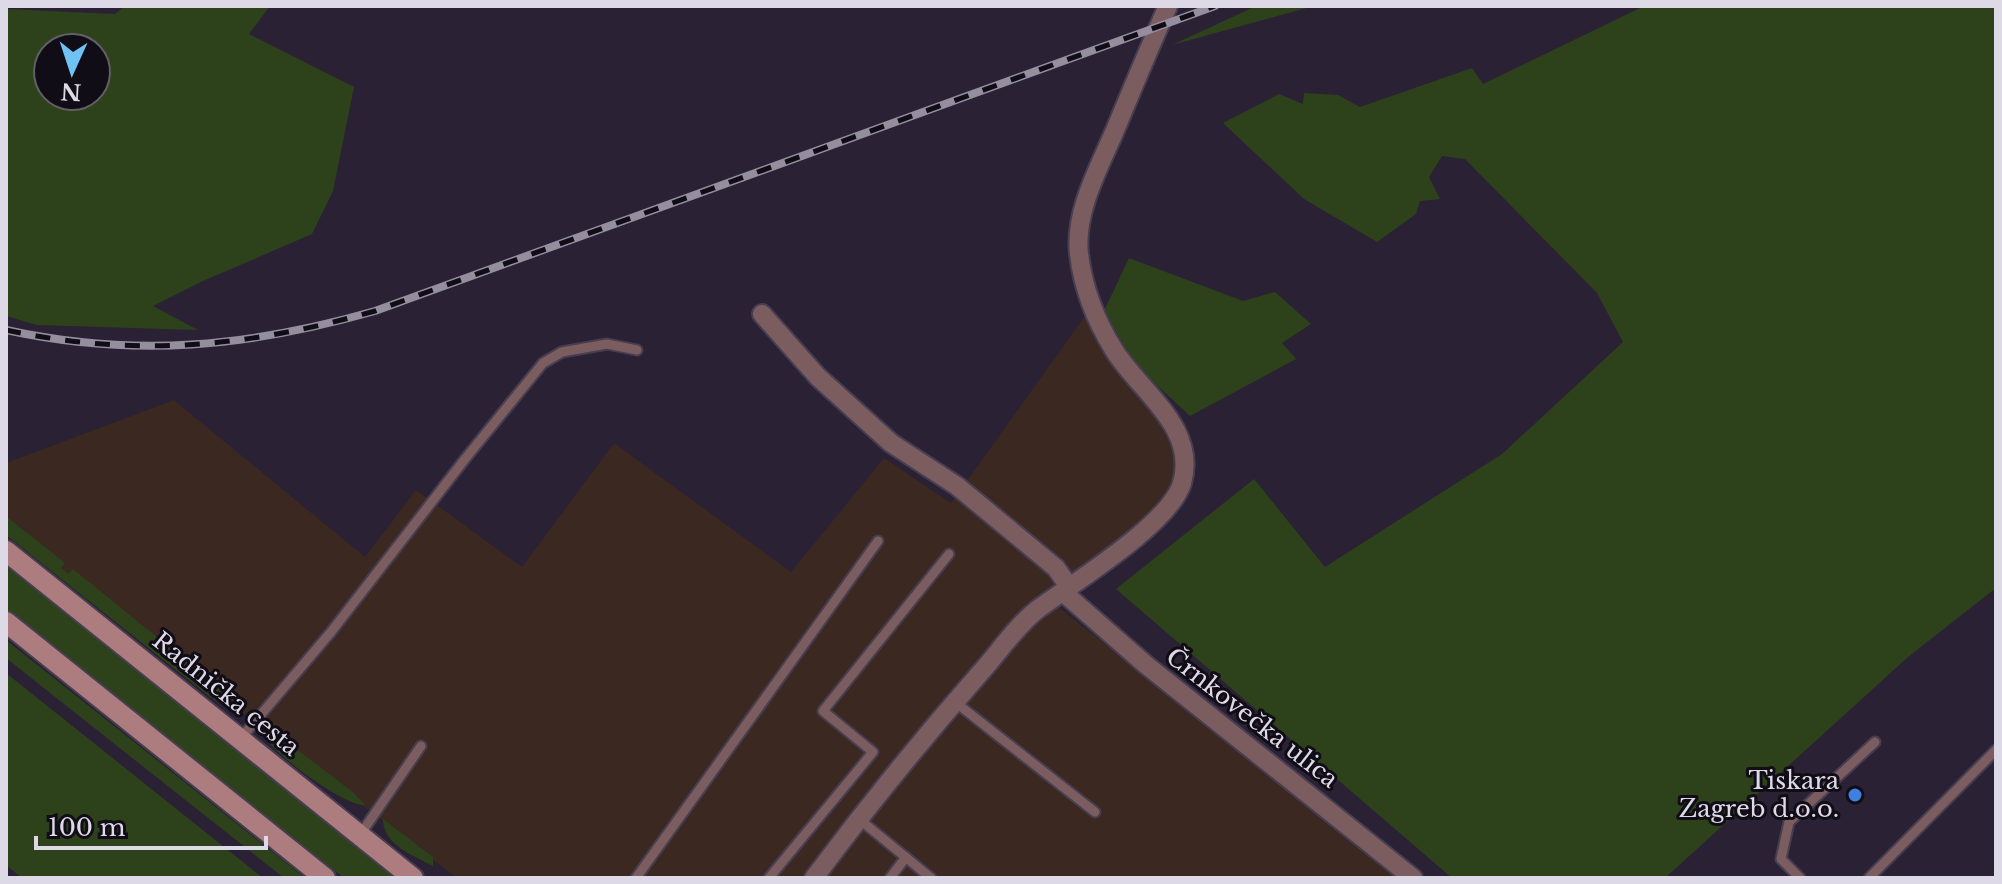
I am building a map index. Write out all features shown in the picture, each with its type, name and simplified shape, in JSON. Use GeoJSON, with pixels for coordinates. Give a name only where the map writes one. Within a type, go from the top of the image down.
{"type":"FeatureCollection","features":[{"type":"Feature","properties":{"kind":"main road","name":"Radnička cesta"},"geometry":{"type":"LineString","coordinates":[[6,551],[413,878]]}},
{"type":"Feature","properties":{"kind":"main road"},"geometry":{"type":"LineString","coordinates":[[6,622],[325,878]]}},
{"type":"Feature","properties":{"kind":"street"},"geometry":{"type":"LineString","coordinates":[[814,878],[955,702],[1036,611],[1150,525],[1168,507],[1181,486],[1184,464],[1179,435],[1164,410],[1115,352],[1097,320],[1078,252],[1085,204],[1168,6]]}},
{"type":"Feature","properties":{"kind":"street","name":"Črnkovečka ulica"},"geometry":{"type":"LineString","coordinates":[[762,314],[818,377],[881,434],[957,486],[1056,568],[1067,590],[1145,664],[1413,878]]}},
{"type":"Feature","properties":{"kind":"lane"},"geometry":{"type":"LineString","coordinates":[[241,738],[331,632],[543,363],[562,352],[607,344],[637,350]]}},
{"type":"Feature","properties":{"kind":"lane"},"geometry":{"type":"LineString","coordinates":[[636,878],[878,541]]}},
{"type":"Feature","properties":{"kind":"lane"},"geometry":{"type":"LineString","coordinates":[[769,878],[873,752],[823,711],[949,554]]}},
{"type":"Feature","properties":{"kind":"lane"},"geometry":{"type":"LineString","coordinates":[[955,702],[1095,812]]}},
{"type":"Feature","properties":{"kind":"lane"},"geometry":{"type":"LineString","coordinates":[[1800,878],[1781,859],[1789,822],[1875,742]]}},
{"type":"Feature","properties":{"kind":"lane"},"geometry":{"type":"LineString","coordinates":[[360,835],[421,746]]}},
{"type":"Feature","properties":{"kind":"lane"},"geometry":{"type":"LineString","coordinates":[[1869,878],[1996,750]]}},
{"type":"Feature","properties":{"kind":"lane"},"geometry":{"type":"LineString","coordinates":[[859,819],[931,878]]}},
{"type":"Feature","properties":{"kind":"lane"},"geometry":{"type":"LineString","coordinates":[[890,878],[906,857]]}},
{"type":"Feature","properties":{"kind":"shaded area"},"geometry":{"type":"Polygon","coordinates":[[[1085,316],[1158,416],[1177,462],[1173,490],[1157,513],[1056,605],[1400,878],[457,878],[6,530],[6,463],[174,400],[365,557],[416,490],[522,567],[614,443],[791,572],[884,458],[951,503],[1085,316]]]}},
{"type":"Feature","properties":{"kind":"green space"},"geometry":{"type":"Polygon","coordinates":[[[125,6],[270,6],[249,34],[354,87],[333,191],[312,234],[153,306],[198,330],[37,325],[6,316],[6,9],[115,14],[125,6]]]}},
{"type":"Feature","properties":{"kind":"green space"},"geometry":{"type":"Polygon","coordinates":[[[1256,6],[1314,6],[1172,45],[1256,6]]]}},
{"type":"Feature","properties":{"kind":"green space"},"geometry":{"type":"Polygon","coordinates":[[[1644,6],[1996,6],[1996,588],[1908,657],[1665,878],[1452,878],[1116,589],[1254,479],[1325,567],[1502,454],[1623,342],[1597,293],[1465,159],[1442,156],[1429,177],[1440,199],[1420,201],[1416,214],[1377,242],[1304,199],[1223,123],[1279,94],[1303,104],[1304,93],[1338,95],[1360,107],[1472,68],[1483,84],[1644,6]]]}},
{"type":"Feature","properties":{"kind":"green space"},"geometry":{"type":"Polygon","coordinates":[[[1129,258],[1243,301],[1275,292],[1311,324],[1282,343],[1296,359],[1190,416],[1137,367],[1104,311],[1129,258]]]}},
{"type":"Feature","properties":{"kind":"green space"},"geometry":{"type":"Polygon","coordinates":[[[6,516],[65,563],[61,568],[68,574],[73,569],[247,710],[228,708],[210,697],[6,535],[6,516]]]}},
{"type":"Feature","properties":{"kind":"green space"},"geometry":{"type":"Polygon","coordinates":[[[6,565],[399,878],[344,878],[6,610],[6,565]]]}},
{"type":"Feature","properties":{"kind":"green space"},"geometry":{"type":"Polygon","coordinates":[[[6,640],[305,878],[284,878],[6,658],[6,640]]]}},
{"type":"Feature","properties":{"kind":"green space"},"geometry":{"type":"Polygon","coordinates":[[[6,673],[263,878],[22,878],[6,865],[6,673]]]}},
{"type":"Feature","properties":{"kind":"green space"},"geometry":{"type":"Polygon","coordinates":[[[264,724],[354,793],[365,805],[356,804],[329,790],[299,769],[269,742],[264,724]]]}},
{"type":"Feature","properties":{"kind":"green space"},"geometry":{"type":"Polygon","coordinates":[[[383,819],[433,857],[433,866],[394,842],[384,828],[383,819]]]}},
{"type":"Feature","properties":{"kind":"railway"},"geometry":{"type":"LineString","coordinates":[[6,330],[101,344],[192,344],[282,333],[375,311],[1215,6]]}},
{"type":"Feature","properties":{"kind":"place","name":"Tiskara Zagreb d.o.o."},"geometry":{"type":"Point","coordinates":[1855,795]}}]}
